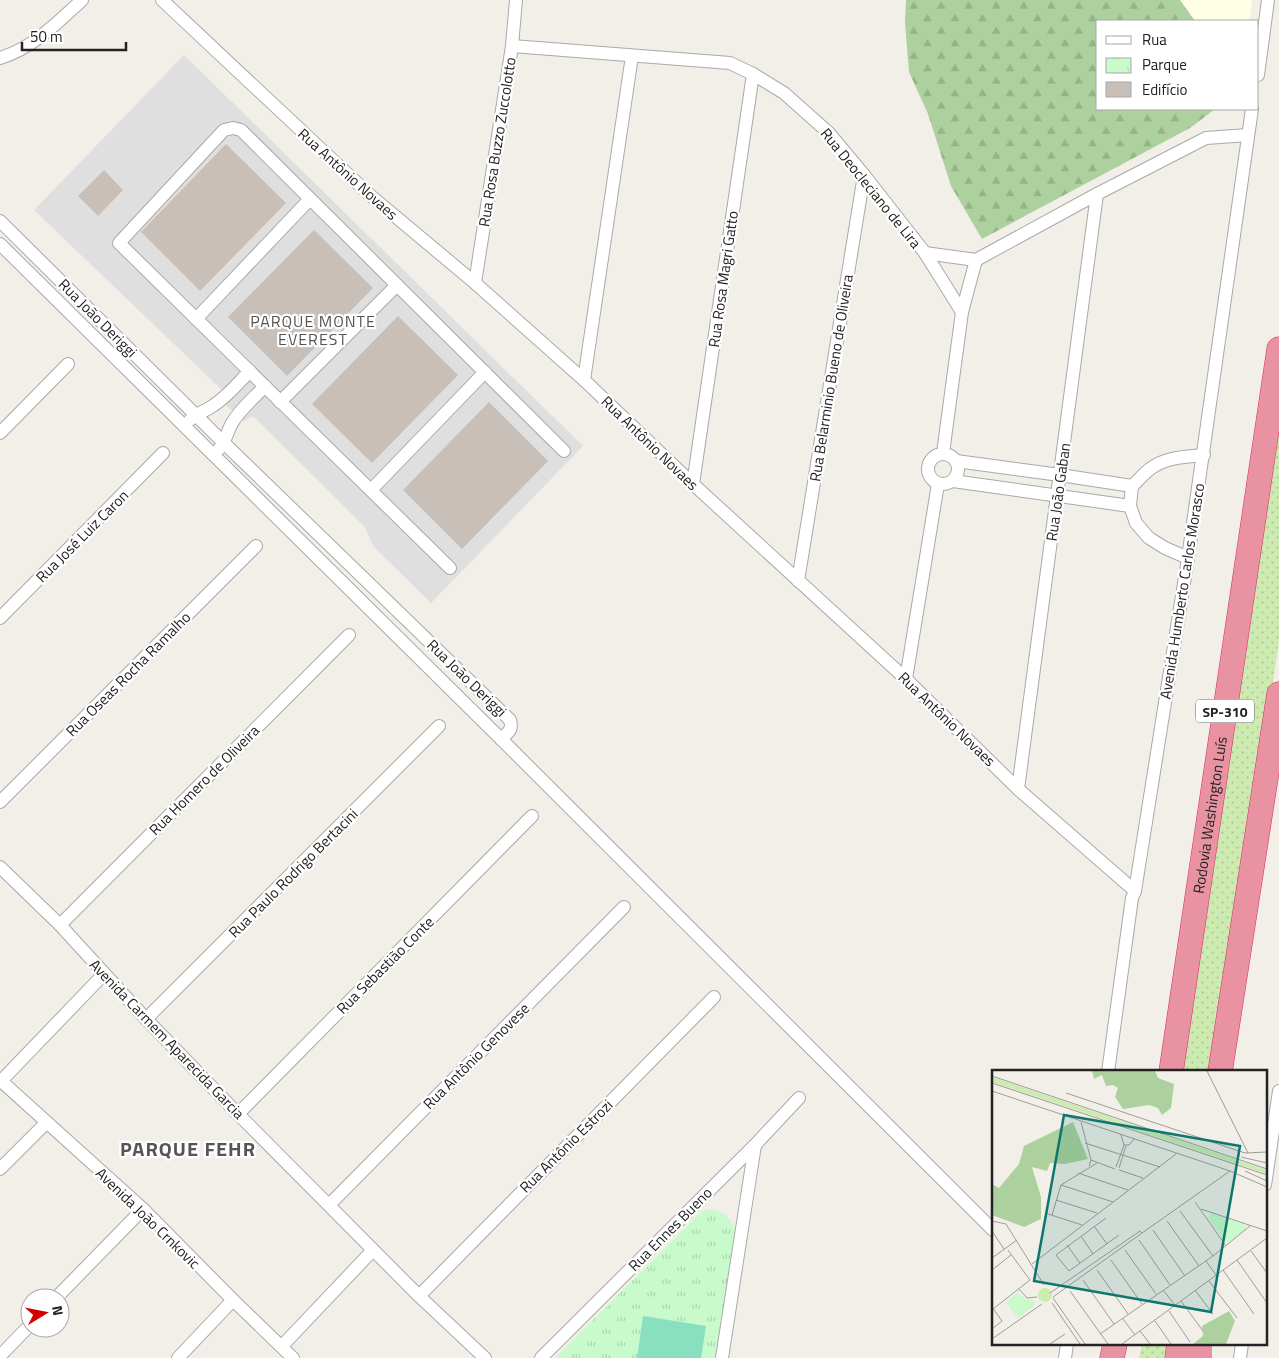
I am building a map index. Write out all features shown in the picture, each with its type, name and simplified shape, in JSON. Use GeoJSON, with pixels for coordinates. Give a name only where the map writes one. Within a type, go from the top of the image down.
{"type":"FeatureCollection","features":[{"type":"Feature","properties":{"kind":"highway","name":"Rodovia Washington Luís"},"geometry":{"type":"LineString","coordinates":[[1171,1070],[1279,350]]}},
{"type":"Feature","properties":{"kind":"highway","name":"SP-310"},"geometry":{"type":"LineString","coordinates":[[1220,1070],[1279,694]]}},
{"type":"Feature","properties":{"kind":"street"},"geometry":{"type":"LineString","coordinates":[[0,58],[12,55],[42,37],[82,0]]}},
{"type":"Feature","properties":{"kind":"street","name":"Rua Antônio Novaes"},"geometry":{"type":"LineString","coordinates":[[162,0],[371,196],[584,380],[693,484],[906,679],[1018,789],[1135,891]]}},
{"type":"Feature","properties":{"kind":"street","name":"Rua Rosa Buzzo Zuccolotto"},"geometry":{"type":"LineString","coordinates":[[475,284],[512,46],[516,0]]}},
{"type":"Feature","properties":{"kind":"street"},"geometry":{"type":"LineString","coordinates":[[1259,68],[1268,0]]}},
{"type":"Feature","properties":{"kind":"street"},"geometry":{"type":"LineString","coordinates":[[0,52],[42,37]]}},
{"type":"Feature","properties":{"kind":"street","name":"Rua Deocleciano de Lira"},"geometry":{"type":"LineString","coordinates":[[512,46],[730,63],[753,74],[784,94],[829,133],[924,253],[976,260]]}},
{"type":"Feature","properties":{"kind":"street"},"geometry":{"type":"LineString","coordinates":[[584,380],[632,56]]}},
{"type":"Feature","properties":{"kind":"street","name":"Rua Rosa Magri Gatto"},"geometry":{"type":"LineString","coordinates":[[693,484],[753,74]]}},
{"type":"Feature","properties":{"kind":"street","name":"Avenida Humberto Carlos Morasco"},"geometry":{"type":"LineString","coordinates":[[1108,1070],[1132,898],[1135,891],[1204,455],[1252,110]]}},
{"type":"Feature","properties":{"kind":"street"},"geometry":{"type":"LineString","coordinates":[[450,568],[119,243],[224,130],[233,128],[241,130],[564,450]]}},
{"type":"Feature","properties":{"kind":"street"},"geometry":{"type":"LineString","coordinates":[[942,453],[962,312],[976,260],[1097,194],[1206,138],[1248,135]]}},
{"type":"Feature","properties":{"kind":"street","name":"Rua Belarminio Bueno de Oliveira"},"geometry":{"type":"LineString","coordinates":[[798,581],[864,175]]}},
{"type":"Feature","properties":{"kind":"street","name":"Rua João Gaban"},"geometry":{"type":"LineString","coordinates":[[1018,789],[1097,194]]}},
{"type":"Feature","properties":{"kind":"street"},"geometry":{"type":"LineString","coordinates":[[196,318],[310,199]]}},
{"type":"Feature","properties":{"kind":"street","name":"Rua João Deriggi"},"geometry":{"type":"LineString","coordinates":[[0,221],[224,443],[510,720],[512,726],[510,730],[501,739],[0,244]]}},
{"type":"Feature","properties":{"kind":"street"},"geometry":{"type":"LineString","coordinates":[[924,253],[962,312]]}},
{"type":"Feature","properties":{"kind":"street"},"geometry":{"type":"LineString","coordinates":[[280,402],[397,285]]}},
{"type":"Feature","properties":{"kind":"street"},"geometry":{"type":"LineString","coordinates":[[0,433],[68,364]]}},
{"type":"Feature","properties":{"kind":"street"},"geometry":{"type":"LineString","coordinates":[[184,425],[196,415],[222,400],[250,371]]}},
{"type":"Feature","properties":{"kind":"street"},"geometry":{"type":"LineString","coordinates":[[371,490],[485,372]]}},
{"type":"Feature","properties":{"kind":"street"},"geometry":{"type":"LineString","coordinates":[[214,454],[224,443],[232,423],[265,386]]}},
{"type":"Feature","properties":{"kind":"street","name":"Rua José Luiz Caron"},"geometry":{"type":"LineString","coordinates":[[0,618],[163,453]]}},
{"type":"Feature","properties":{"kind":"street"},"geometry":{"type":"LineString","coordinates":[[953,481],[958,471],[956,461],[942,453],[937,454],[929,461],[928,472],[930,477],[938,484],[953,481],[1130,506]]}},
{"type":"Feature","properties":{"kind":"street"},"geometry":{"type":"LineString","coordinates":[[1188,558],[1165,548],[1149,538],[1136,523],[1130,506],[1132,486],[1150,469],[1166,460],[1204,455]]}},
{"type":"Feature","properties":{"kind":"street"},"geometry":{"type":"LineString","coordinates":[[956,461],[1060,474],[1132,486]]}},
{"type":"Feature","properties":{"kind":"street"},"geometry":{"type":"LineString","coordinates":[[906,679],[938,484]]}},
{"type":"Feature","properties":{"kind":"street","name":"Rua Oseas Rocha Ramalho"},"geometry":{"type":"LineString","coordinates":[[0,802],[256,546]]}},
{"type":"Feature","properties":{"kind":"street","name":"Rua Homero de Oliveira"},"geometry":{"type":"LineString","coordinates":[[60,925],[349,635]]}},
{"type":"Feature","properties":{"kind":"street","name":"Rua Paulo Rodrigo Bertacini"},"geometry":{"type":"LineString","coordinates":[[146,1019],[439,726]]}},
{"type":"Feature","properties":{"kind":"street"},"geometry":{"type":"LineString","coordinates":[[501,739],[992,1229]]}},
{"type":"Feature","properties":{"kind":"street","name":"Rua Sebastião Conte"},"geometry":{"type":"LineString","coordinates":[[238,1114],[532,816]]}},
{"type":"Feature","properties":{"kind":"street","name":"Avenida Carmem Aparecida Garcia"},"geometry":{"type":"LineString","coordinates":[[0,867],[60,925],[146,1019],[238,1114],[419,1296],[485,1358]]}},
{"type":"Feature","properties":{"kind":"street","name":"Rua Antônio Genovese"},"geometry":{"type":"LineString","coordinates":[[328,1204],[624,907]]}},
{"type":"Feature","properties":{"kind":"street"},"geometry":{"type":"LineString","coordinates":[[1,1080],[104,974]]}},
{"type":"Feature","properties":{"kind":"street","name":"Rua Antônio Estrozi"},"geometry":{"type":"LineString","coordinates":[[419,1296],[714,997]]}},
{"type":"Feature","properties":{"kind":"street","name":"Avenida João Crnkovic"},"geometry":{"type":"LineString","coordinates":[[1,1080],[46,1123],[143,1209],[293,1358]]}},
{"type":"Feature","properties":{"kind":"street"},"geometry":{"type":"LineString","coordinates":[[1266,1178],[1279,1091]]}},
{"type":"Feature","properties":{"kind":"street","name":"Rua Ennes Bueno"},"geometry":{"type":"LineString","coordinates":[[541,1358],[799,1098]]}},
{"type":"Feature","properties":{"kind":"street"},"geometry":{"type":"LineString","coordinates":[[0,1170],[46,1123]]}},
{"type":"Feature","properties":{"kind":"street"},"geometry":{"type":"LineString","coordinates":[[722,1358],[754,1145]]}},
{"type":"Feature","properties":{"kind":"street"},"geometry":{"type":"LineString","coordinates":[[66,1288],[143,1209]]}},
{"type":"Feature","properties":{"kind":"street"},"geometry":{"type":"LineString","coordinates":[[282,1346],[373,1250]]}},
{"type":"Feature","properties":{"kind":"street"},"geometry":{"type":"LineString","coordinates":[[178,1358],[233,1300]]}},
{"type":"Feature","properties":{"kind":"street"},"geometry":{"type":"LineString","coordinates":[[0,1356],[20,1335]]}},
{"type":"Feature","properties":{"kind":"shaded area"},"geometry":{"type":"Polygon","coordinates":[[[1180,0],[1252,0],[1249,20],[1194,20],[1180,0]]]}},
{"type":"Feature","properties":{"kind":"shaded area","name":"PARQUE MONTE EVEREST"},"geometry":{"type":"Polygon","coordinates":[[[184,55],[583,446],[431,603],[373,546],[365,527],[253,416],[244,421],[217,397],[222,390],[34,210],[184,55]]]}},
{"type":"Feature","properties":{"kind":"green space"},"geometry":{"type":"Polygon","coordinates":[[[906,0],[1180,0],[1194,20],[1096,20],[1096,110],[1214,110],[1190,128],[982,239],[951,186],[928,114],[909,72],[905,23],[906,0]]]}},
{"type":"Feature","properties":{"kind":"green space"},"geometry":{"type":"Polygon","coordinates":[[[1279,432],[1279,642],[1214,1070],[1183,1070],[1279,432]]]}},
{"type":"Feature","properties":{"kind":"green space"},"geometry":{"type":"Polygon","coordinates":[[[709,1209],[724,1214],[733,1224],[737,1234],[718,1358],[555,1358],[701,1212],[709,1209]]]}},
{"type":"Feature","properties":{"kind":"green space"},"geometry":{"type":"Polygon","coordinates":[[[643,1316],[706,1326],[701,1358],[637,1358],[643,1316]]]}},
{"type":"Feature","properties":{"kind":"green space"},"geometry":{"type":"Polygon","coordinates":[[[1142,1346],[1172,1346],[1170,1358],[1139,1358],[1142,1346]]]}},
{"type":"Feature","properties":{"kind":"building"},"geometry":{"type":"Polygon","coordinates":[[[226,144],[286,203],[200,291],[141,232],[226,144]]]}},
{"type":"Feature","properties":{"kind":"building"},"geometry":{"type":"Polygon","coordinates":[[[104,170],[123,190],[98,216],[78,196],[104,170]]]}},
{"type":"Feature","properties":{"kind":"building"},"geometry":{"type":"Polygon","coordinates":[[[314,230],[373,288],[287,376],[228,317],[314,230]]]}},
{"type":"Feature","properties":{"kind":"building"},"geometry":{"type":"Polygon","coordinates":[[[398,316],[458,375],[372,463],[312,404],[398,316]]]}},
{"type":"Feature","properties":{"kind":"building"},"geometry":{"type":"Polygon","coordinates":[[[489,402],[548,461],[462,549],[403,490],[489,402]]]}},
{"type":"Feature","properties":{"kind":"district","name":"PARQUE MONTE EVEREST"},"geometry":{"type":"Point","coordinates":[313,330]}},
{"type":"Feature","properties":{"kind":"district","name":"PARQUE FEHR"},"geometry":{"type":"Point","coordinates":[188,1148]}}]}
